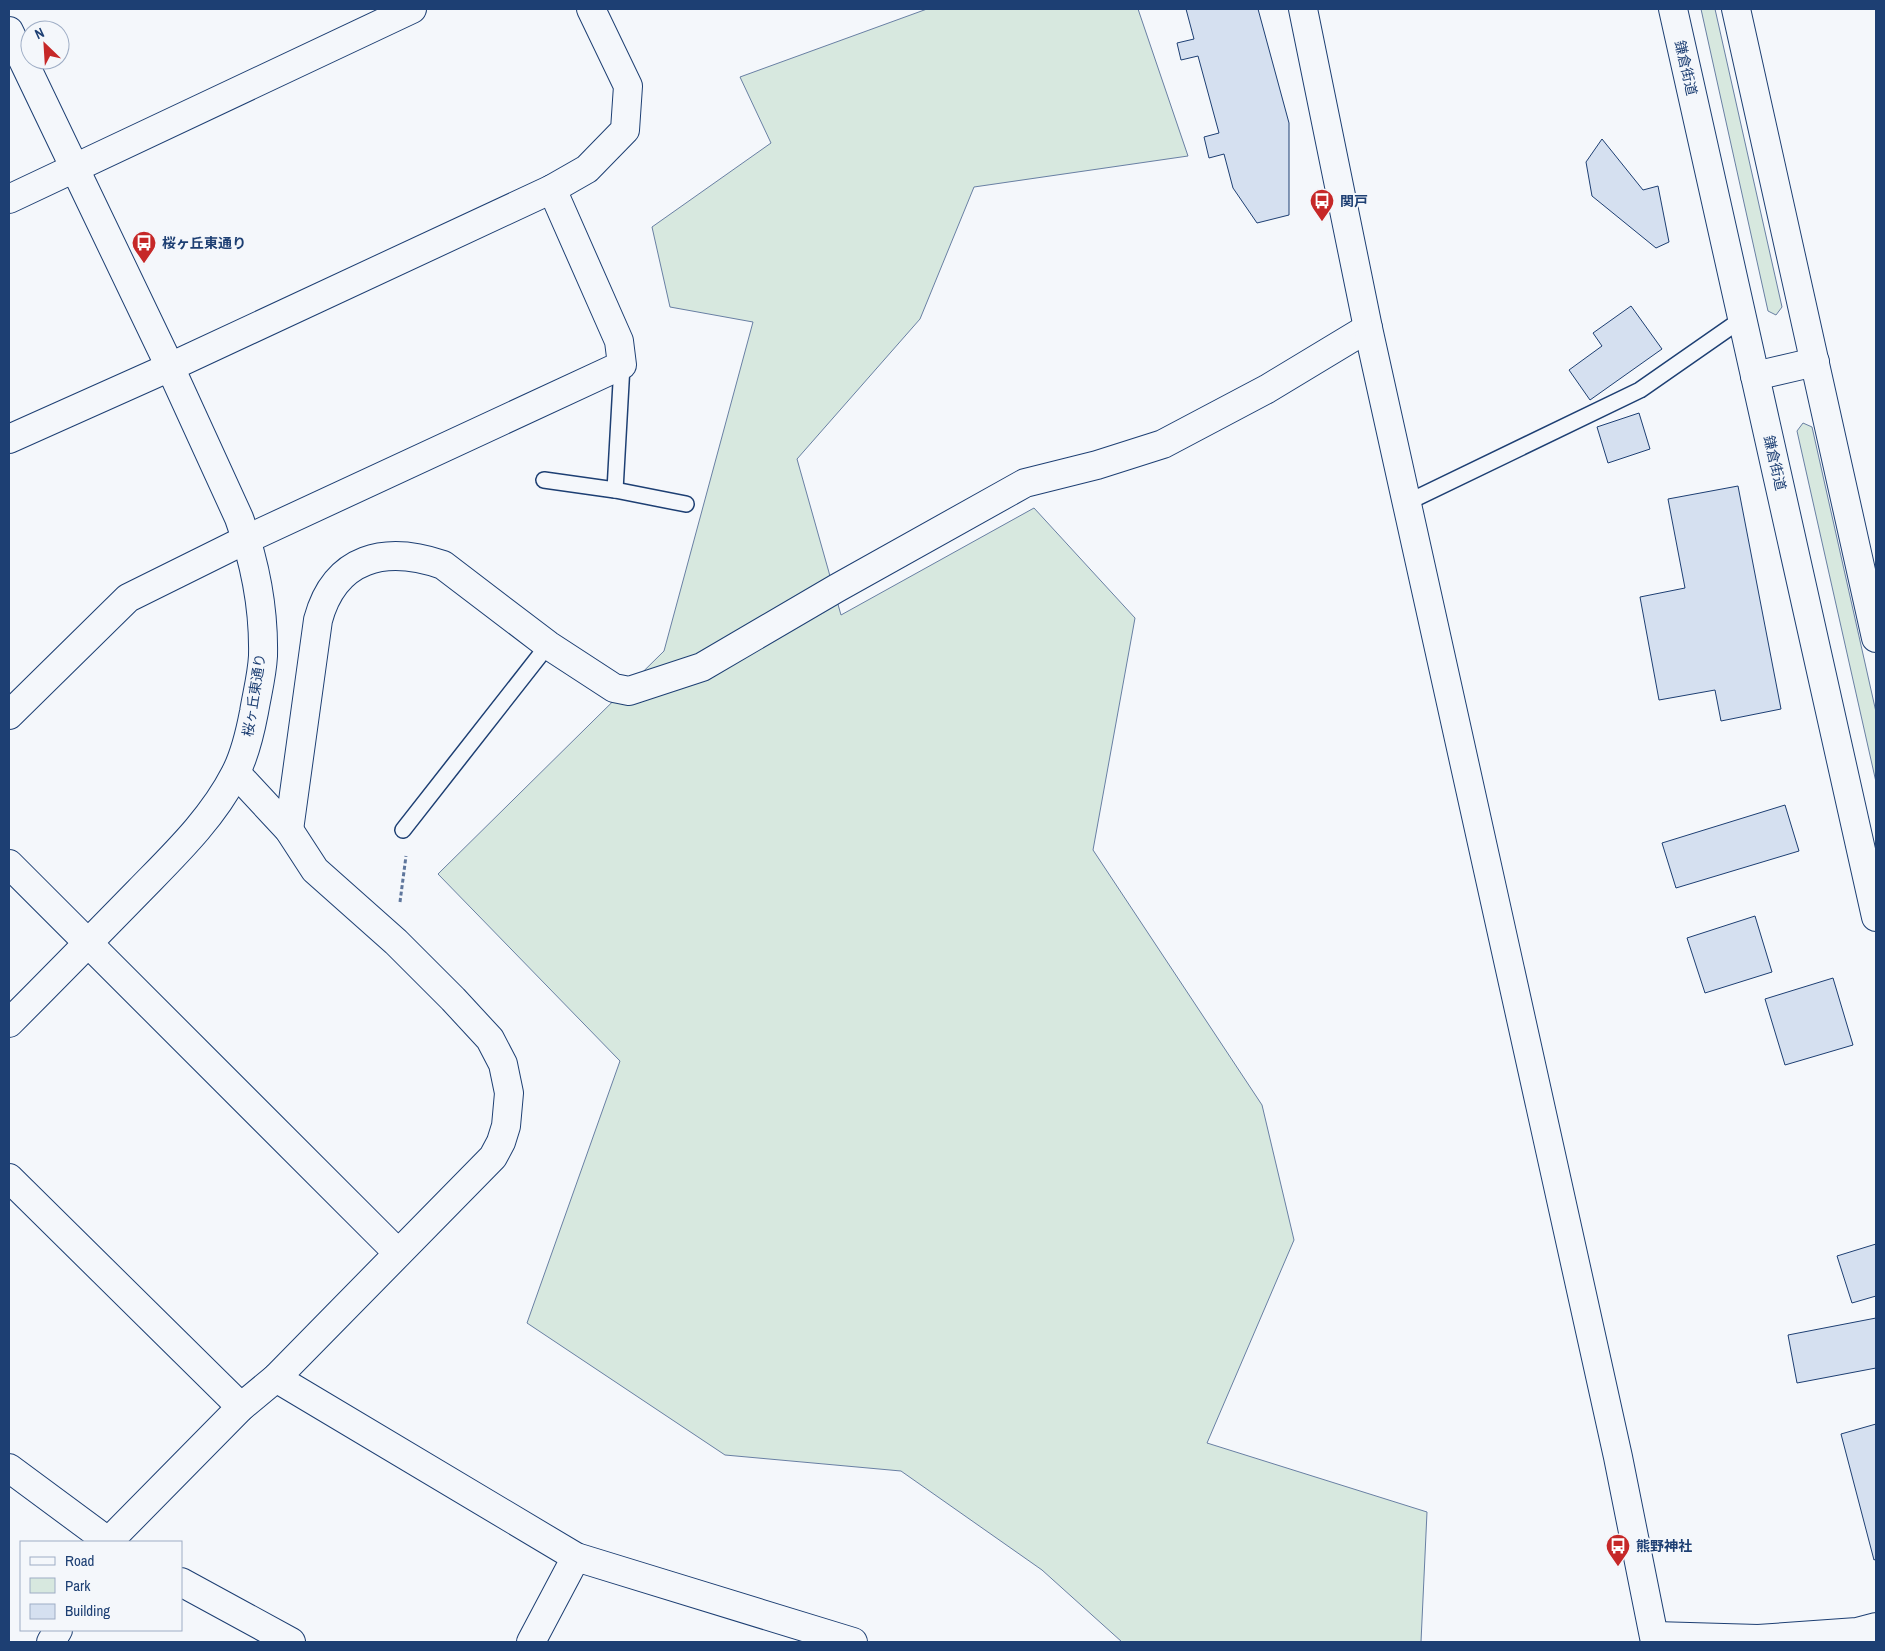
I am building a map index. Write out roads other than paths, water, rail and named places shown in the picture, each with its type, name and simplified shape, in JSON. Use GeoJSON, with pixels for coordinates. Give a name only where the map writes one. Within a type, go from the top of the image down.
{"type":"FeatureCollection","features":[{"type":"Feature","properties":{"kind":"street"},"geometry":{"type":"LineString","coordinates":[[9,199],[412,9]]}},
{"type":"Feature","properties":{"kind":"street"},"geometry":{"type":"LineString","coordinates":[[9,439],[170,367],[552,190],[587,169],[625,130],[628,86],[591,9]]}},
{"type":"Feature","properties":{"kind":"street"},"geometry":{"type":"LineString","coordinates":[[1303,9],[1368,328],[1618,1457],[1655,1639],[1758,1639],[1863,1634]]}},
{"type":"Feature","properties":{"kind":"street","name":"鎌倉街道"},"geometry":{"type":"LineString","coordinates":[[1673,9],[1876,918]]}},
{"type":"Feature","properties":{"kind":"street"},"geometry":{"type":"LineString","coordinates":[[1736,9],[1876,638]]}},
{"type":"Feature","properties":{"kind":"street","name":"桜ヶ丘東通り"},"geometry":{"type":"LineString","coordinates":[[9,31],[170,367],[239,518],[259,593],[263,656],[250,729],[236,772],[222,798],[165,864],[9,1023]]}},
{"type":"Feature","properties":{"kind":"street"},"geometry":{"type":"LineString","coordinates":[[9,715],[128,598],[246,539],[622,365],[619,341],[552,190]]}},
{"type":"Feature","properties":{"kind":"street"},"geometry":{"type":"LineString","coordinates":[[289,830],[318,620],[322,605],[330,589],[340,578],[373,558],[401,556],[424,558],[443,565],[548,646],[614,688],[629,691],[702,667],[836,588],[1025,483],[1097,465],[1163,444],[1267,388],[1368,328]]}},
{"type":"Feature","properties":{"kind":"street"},"geometry":{"type":"LineString","coordinates":[[1755,376],[1815,362]]}},
{"type":"Feature","properties":{"kind":"street"},"geometry":{"type":"LineString","coordinates":[[109,1541],[241,1407],[276,1378],[493,1157],[501,1142],[506,1126],[509,1093],[503,1064],[490,1039],[396,942],[315,870],[289,830],[236,772]]}},
{"type":"Feature","properties":{"kind":"street"},"geometry":{"type":"LineString","coordinates":[[9,864],[398,1254]]}},
{"type":"Feature","properties":{"kind":"street"},"geometry":{"type":"LineString","coordinates":[[9,1178],[241,1407]]}},
{"type":"Feature","properties":{"kind":"street"},"geometry":{"type":"LineString","coordinates":[[276,1378],[576,1557],[853,1642]]}},
{"type":"Feature","properties":{"kind":"street"},"geometry":{"type":"LineString","coordinates":[[9,1468],[107,1541]]}},
{"type":"Feature","properties":{"kind":"street"},"geometry":{"type":"LineString","coordinates":[[531,1642],[576,1557]]}},
{"type":"Feature","properties":{"kind":"street"},"geometry":{"type":"LineString","coordinates":[[182,1583],[291,1642]]}},
{"type":"Feature","properties":{"kind":"street"},"geometry":{"type":"LineString","coordinates":[[51,1642],[57,1631]]}},
{"type":"Feature","properties":{"kind":"lane"},"geometry":{"type":"LineString","coordinates":[[1406,503],[1640,390],[1742,319]]}},
{"type":"Feature","properties":{"kind":"lane"},"geometry":{"type":"LineString","coordinates":[[615,490],[622,365]]}},
{"type":"Feature","properties":{"kind":"lane"},"geometry":{"type":"LineString","coordinates":[[544,480],[615,490],[686,504]]}},
{"type":"Feature","properties":{"kind":"lane"},"geometry":{"type":"LineString","coordinates":[[402,830],[548,646]]}},
{"type":"Feature","properties":{"kind":"place","name":"関戸"},"geometry":{"type":"Point","coordinates":[1322,222]}},
{"type":"Feature","properties":{"kind":"place","name":"桜ヶ丘東通り"},"geometry":{"type":"Point","coordinates":[144,264]}},
{"type":"Feature","properties":{"kind":"place","name":"熊野神社"},"geometry":{"type":"Point","coordinates":[1618,1567]}}]}
